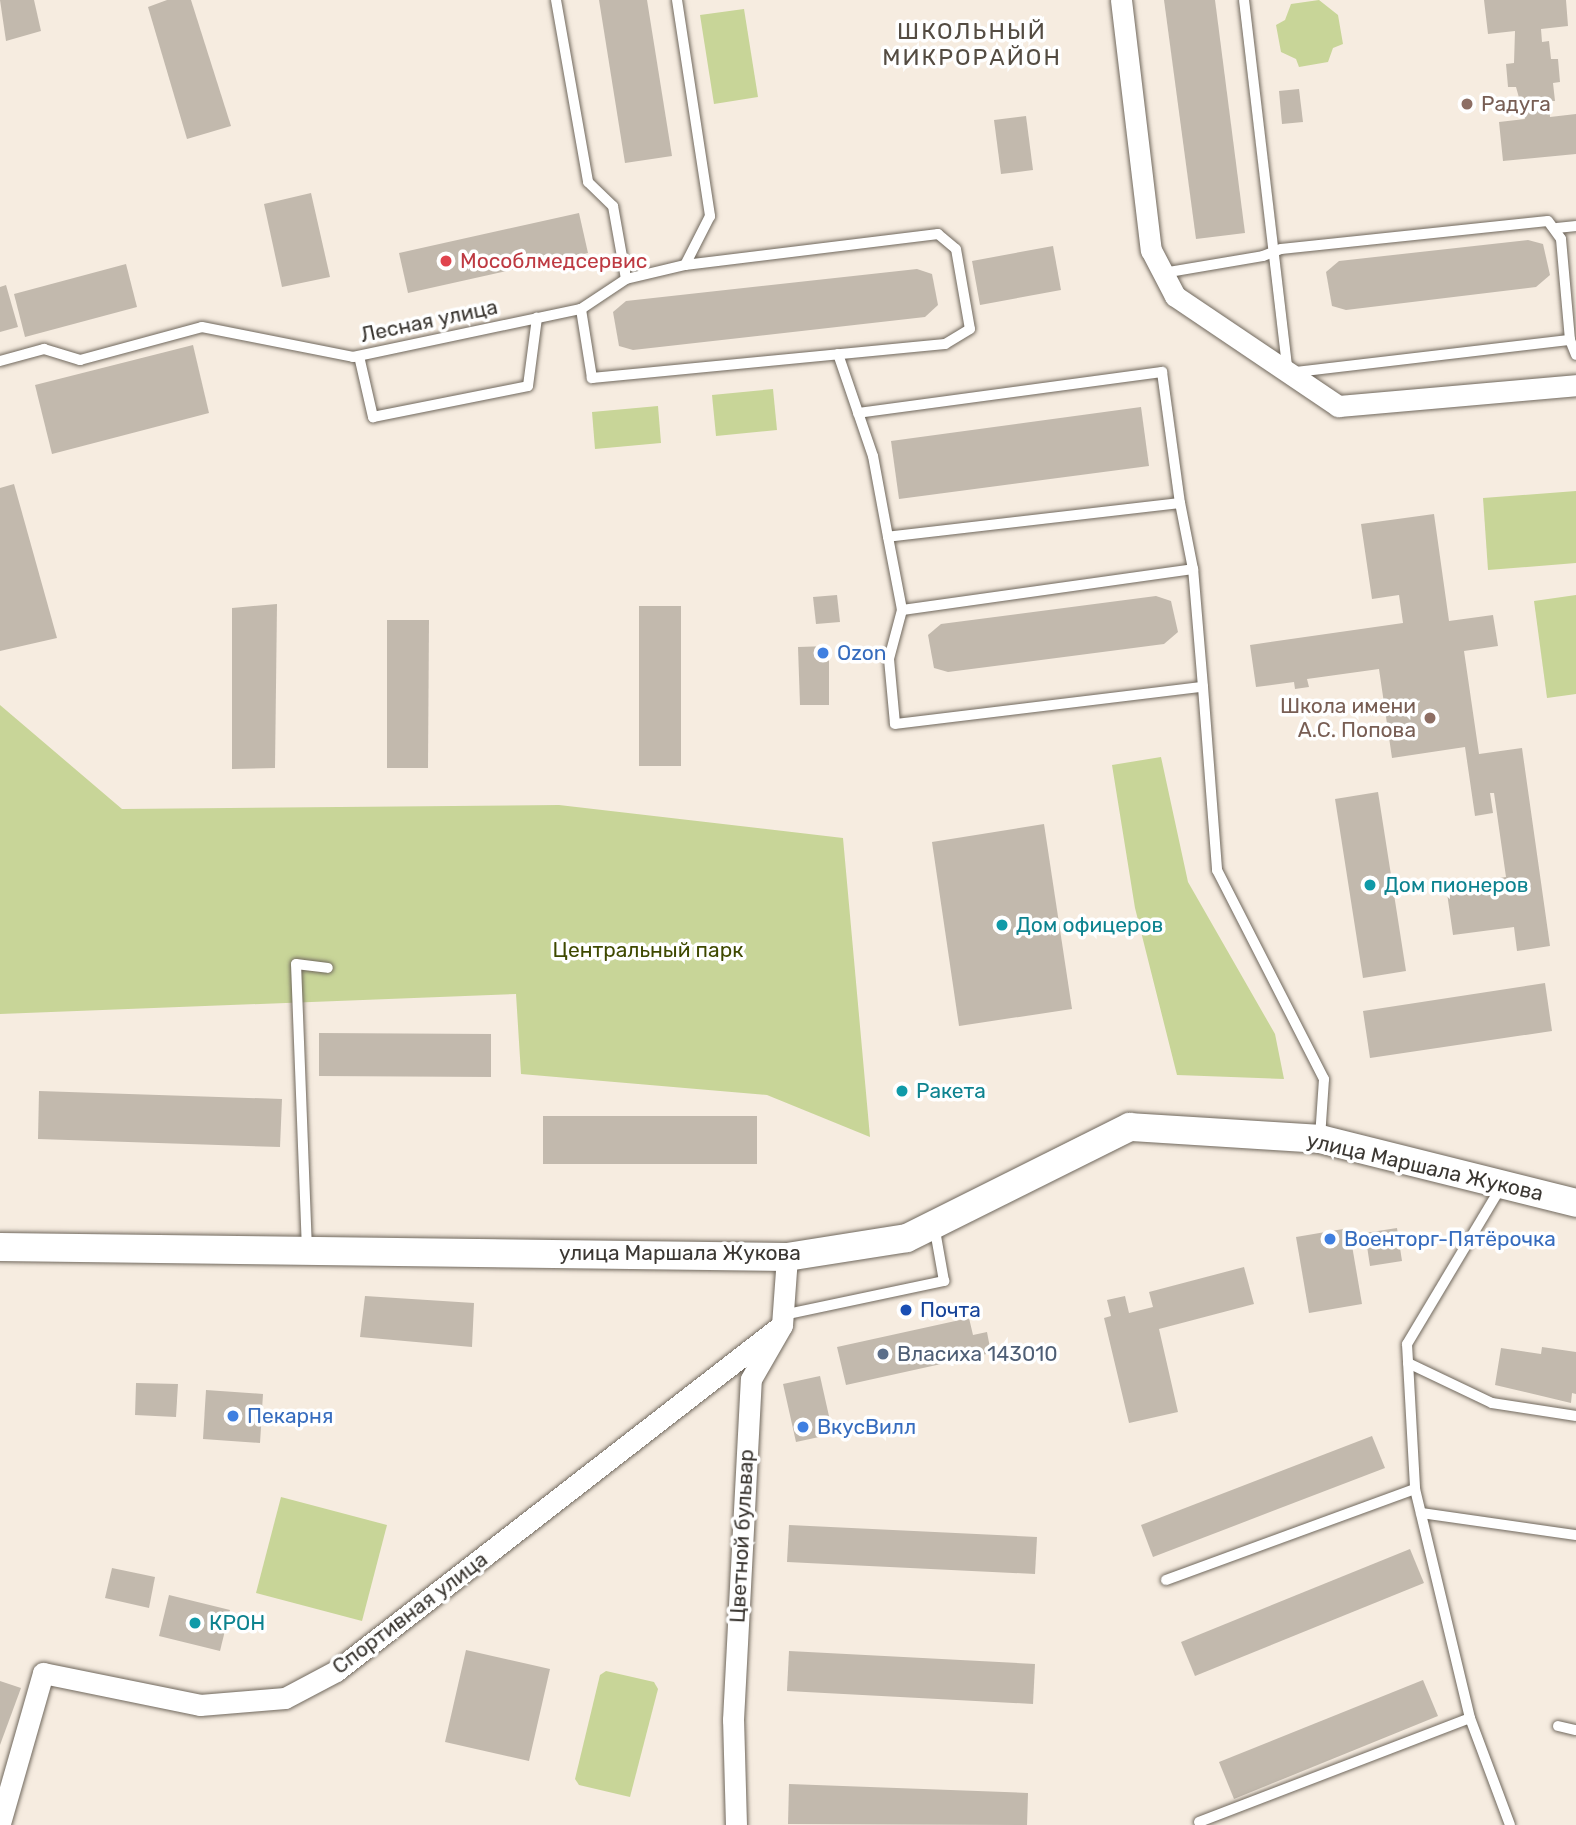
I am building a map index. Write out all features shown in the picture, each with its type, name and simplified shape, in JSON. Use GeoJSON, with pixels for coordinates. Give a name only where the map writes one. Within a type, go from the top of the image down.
{"type":"FeatureCollection","features":[{"type":"Feature","properties":{"kind":"street"},"geometry":{"type":"LineString","coordinates":[[1121,0],[1151,250],[1175,296],[1338,406],[1357,407],[1576,385]]}},
{"type":"Feature","properties":{"kind":"street","name":"улица Маршала Жукова"},"geometry":{"type":"LineString","coordinates":[[0,1247],[787,1256],[907,1238],[1130,1127],[1320,1139],[1576,1203]]}},
{"type":"Feature","properties":{"kind":"street","name":"Цветной бульвар"},"geometry":{"type":"LineString","coordinates":[[736,1825],[733,1720],[751,1379],[782,1320],[787,1256]]}},
{"type":"Feature","properties":{"kind":"street","name":"Спортивная улица"},"geometry":{"type":"LineString","coordinates":[[0,1823],[43,1673],[200,1705],[285,1698],[336,1671],[782,1320]]}},
{"type":"Feature","properties":{"kind":"lane"},"geometry":{"type":"LineString","coordinates":[[556,0],[588,182],[613,206],[626,279]]}},
{"type":"Feature","properties":{"kind":"lane"},"geometry":{"type":"LineString","coordinates":[[677,0],[710,216],[685,265]]}},
{"type":"Feature","properties":{"kind":"lane"},"geometry":{"type":"LineString","coordinates":[[1244,0],[1288,373],[1570,340]]}},
{"type":"Feature","properties":{"kind":"lane"},"geometry":{"type":"LineString","coordinates":[[1163,273],[1274,252],[1536,220],[1557,228],[1576,226]]}},
{"type":"Feature","properties":{"kind":"lane"},"geometry":{"type":"LineString","coordinates":[[1557,228],[1570,340],[1576,355]]}},
{"type":"Feature","properties":{"kind":"lane"},"geometry":{"type":"LineString","coordinates":[[938,234],[957,248],[970,329],[945,344],[592,378],[581,309],[626,279],[685,265],[938,234]]}},
{"type":"Feature","properties":{"kind":"lane","name":"Лесная улица"},"geometry":{"type":"LineString","coordinates":[[0,361],[44,349],[80,360],[202,327],[359,355],[581,309]]}},
{"type":"Feature","properties":{"kind":"lane"},"geometry":{"type":"LineString","coordinates":[[359,355],[373,417],[528,386],[537,318]]}},
{"type":"Feature","properties":{"kind":"lane"},"geometry":{"type":"LineString","coordinates":[[838,354],[873,456],[902,610],[888,659],[895,724],[1203,687]]}},
{"type":"Feature","properties":{"kind":"lane"},"geometry":{"type":"LineString","coordinates":[[858,413],[1162,372],[1192,569],[1217,870],[1324,1079],[1320,1139]]}},
{"type":"Feature","properties":{"kind":"lane"},"geometry":{"type":"LineString","coordinates":[[888,537],[1180,503]]}},
{"type":"Feature","properties":{"kind":"lane"},"geometry":{"type":"LineString","coordinates":[[902,610],[1192,569]]}},
{"type":"Feature","properties":{"kind":"lane"},"geometry":{"type":"LineString","coordinates":[[307,1251],[296,964],[328,968]]}},
{"type":"Feature","properties":{"kind":"lane"},"geometry":{"type":"LineString","coordinates":[[1503,1184],[1407,1344],[1415,1489],[1470,1718],[1510,1825]]}},
{"type":"Feature","properties":{"kind":"lane"},"geometry":{"type":"LineString","coordinates":[[782,1320],[944,1281],[934,1225]]}},
{"type":"Feature","properties":{"kind":"lane"},"geometry":{"type":"LineString","coordinates":[[1408,1363],[1492,1403],[1576,1416]]}},
{"type":"Feature","properties":{"kind":"lane"},"geometry":{"type":"LineString","coordinates":[[1166,1580],[1415,1489]]}},
{"type":"Feature","properties":{"kind":"lane"},"geometry":{"type":"LineString","coordinates":[[1421,1513],[1576,1535]]}},
{"type":"Feature","properties":{"kind":"lane"},"geometry":{"type":"LineString","coordinates":[[1199,1822],[1470,1718]]}},
{"type":"Feature","properties":{"kind":"lane"},"geometry":{"type":"LineString","coordinates":[[1558,1726],[1576,1730]]}},
{"type":"Feature","properties":{"kind":"green space"},"geometry":{"type":"Polygon","coordinates":[[[1319,0],[1338,15],[1343,44],[1333,48],[1328,62],[1299,67],[1296,59],[1281,52],[1276,25],[1285,20],[1291,4],[1319,0]]]}},
{"type":"Feature","properties":{"kind":"green space"},"geometry":{"type":"Polygon","coordinates":[[[744,9],[758,97],[714,104],[700,15],[744,9]]]}},
{"type":"Feature","properties":{"kind":"green space"},"geometry":{"type":"Polygon","coordinates":[[[773,389],[777,430],[716,436],[712,395],[773,389]]]}},
{"type":"Feature","properties":{"kind":"green space"},"geometry":{"type":"Polygon","coordinates":[[[658,406],[661,443],[595,449],[592,412],[658,406]]]}},
{"type":"Feature","properties":{"kind":"green space"},"geometry":{"type":"Polygon","coordinates":[[[1576,491],[1576,563],[1488,570],[1483,498],[1576,491]]]}},
{"type":"Feature","properties":{"kind":"green space"},"geometry":{"type":"Polygon","coordinates":[[[1576,595],[1576,694],[1547,698],[1534,601],[1576,595]]]}},
{"type":"Feature","properties":{"kind":"green space","name":"Центральный парк"},"geometry":{"type":"Polygon","coordinates":[[[0,705],[122,809],[559,805],[843,838],[870,1137],[767,1095],[521,1074],[516,994],[0,1014],[0,705]]]}},
{"type":"Feature","properties":{"kind":"green space"},"geometry":{"type":"Polygon","coordinates":[[[1161,757],[1188,882],[1275,1034],[1284,1079],[1177,1075],[1135,908],[1112,765],[1161,757]]]}},
{"type":"Feature","properties":{"kind":"green space"},"geometry":{"type":"Polygon","coordinates":[[[281,1497],[387,1525],[362,1621],[256,1593],[281,1497]]]}},
{"type":"Feature","properties":{"kind":"green space"},"geometry":{"type":"Polygon","coordinates":[[[606,1671],[654,1682],[658,1689],[630,1797],[579,1785],[575,1779],[600,1675],[606,1671]]]}},
{"type":"Feature","properties":{"kind":"building"},"geometry":{"type":"Polygon","coordinates":[[[0,0],[34,0],[41,31],[6,41],[0,0]]]}},
{"type":"Feature","properties":{"kind":"building"},"geometry":{"type":"Polygon","coordinates":[[[167,0],[191,0],[231,126],[187,139],[148,7],[167,0]]]}},
{"type":"Feature","properties":{"kind":"building"},"geometry":{"type":"Polygon","coordinates":[[[599,0],[647,0],[672,156],[625,163],[599,0]]]}},
{"type":"Feature","properties":{"kind":"building"},"geometry":{"type":"Polygon","coordinates":[[[1164,0],[1215,0],[1245,233],[1196,239],[1164,0]]]}},
{"type":"Feature","properties":{"kind":"building"},"geometry":{"type":"Polygon","coordinates":[[[1484,0],[1566,0],[1568,26],[1541,29],[1542,42],[1549,41],[1551,59],[1558,59],[1560,82],[1553,83],[1555,101],[1549,101],[1550,117],[1576,114],[1576,154],[1503,161],[1499,122],[1525,119],[1516,87],[1508,87],[1506,64],[1514,63],[1515,31],[1488,34],[1484,0]]]}},
{"type":"Feature","properties":{"kind":"building"},"geometry":{"type":"Polygon","coordinates":[[[1299,89],[1303,122],[1282,124],[1279,91],[1299,89]]]}},
{"type":"Feature","properties":{"kind":"building"},"geometry":{"type":"Polygon","coordinates":[[[1026,116],[1033,170],[1001,174],[994,120],[1026,116]]]}},
{"type":"Feature","properties":{"kind":"building"},"geometry":{"type":"Polygon","coordinates":[[[311,193],[330,277],[282,287],[264,204],[311,193]]]}},
{"type":"Feature","properties":{"kind":"building"},"geometry":{"type":"Polygon","coordinates":[[[579,213],[588,253],[408,293],[399,253],[579,213]]]}},
{"type":"Feature","properties":{"kind":"building"},"geometry":{"type":"Polygon","coordinates":[[[1528,240],[1543,244],[1550,275],[1536,287],[1346,310],[1332,306],[1326,272],[1339,261],[1528,240]]]}},
{"type":"Feature","properties":{"kind":"building"},"geometry":{"type":"Polygon","coordinates":[[[1053,246],[1061,290],[980,305],[972,261],[1053,246]]]}},
{"type":"Feature","properties":{"kind":"building"},"geometry":{"type":"Polygon","coordinates":[[[126,264],[137,307],[25,337],[14,294],[126,264]]]}},
{"type":"Feature","properties":{"kind":"building"},"geometry":{"type":"Polygon","coordinates":[[[917,269],[932,274],[938,305],[925,317],[633,350],[619,346],[613,312],[626,301],[917,269]]]}},
{"type":"Feature","properties":{"kind":"building"},"geometry":{"type":"Polygon","coordinates":[[[6,285],[18,327],[0,332],[0,287],[6,285]]]}},
{"type":"Feature","properties":{"kind":"building"},"geometry":{"type":"Polygon","coordinates":[[[193,345],[209,413],[52,454],[35,385],[193,345]]]}},
{"type":"Feature","properties":{"kind":"building"},"geometry":{"type":"Polygon","coordinates":[[[1141,407],[1149,466],[899,499],[891,441],[1141,407]]]}},
{"type":"Feature","properties":{"kind":"building"},"geometry":{"type":"Polygon","coordinates":[[[14,484],[57,638],[0,651],[0,488],[14,484]]]}},
{"type":"Feature","properties":{"kind":"building","name":"Школа имени А.С. Попова"},"geometry":{"type":"Polygon","coordinates":[[[1434,514],[1449,621],[1493,615],[1498,646],[1464,651],[1479,754],[1522,748],[1550,946],[1517,951],[1514,927],[1453,935],[1446,886],[1506,877],[1494,793],[1490,793],[1493,813],[1475,816],[1465,747],[1392,758],[1379,669],[1307,679],[1309,687],[1295,689],[1294,682],[1256,687],[1250,645],[1403,623],[1399,595],[1372,599],[1361,524],[1434,514]]]}},
{"type":"Feature","properties":{"kind":"building"},"geometry":{"type":"Polygon","coordinates":[[[837,595],[840,622],[816,624],[813,597],[837,595]]]}},
{"type":"Feature","properties":{"kind":"building"},"geometry":{"type":"Polygon","coordinates":[[[1156,596],[1171,601],[1178,632],[1164,644],[948,672],[934,668],[928,635],[941,624],[1156,596]]]}},
{"type":"Feature","properties":{"kind":"building"},"geometry":{"type":"Polygon","coordinates":[[[277,604],[275,768],[232,769],[232,608],[277,604]]]}},
{"type":"Feature","properties":{"kind":"building"},"geometry":{"type":"Polygon","coordinates":[[[639,606],[681,606],[681,766],[639,766],[639,606]]]}},
{"type":"Feature","properties":{"kind":"building"},"geometry":{"type":"Polygon","coordinates":[[[387,620],[429,620],[428,768],[387,768],[387,620]]]}},
{"type":"Feature","properties":{"kind":"building"},"geometry":{"type":"Polygon","coordinates":[[[829,646],[829,705],[800,705],[798,647],[829,646]]]}},
{"type":"Feature","properties":{"kind":"building","name":"Дом пионеров"},"geometry":{"type":"Polygon","coordinates":[[[1378,792],[1406,971],[1363,978],[1335,799],[1378,792]]]}},
{"type":"Feature","properties":{"kind":"building","name":"Дом офицеров"},"geometry":{"type":"Polygon","coordinates":[[[1044,824],[1072,1009],[959,1026],[932,842],[1044,824]]]}},
{"type":"Feature","properties":{"kind":"building"},"geometry":{"type":"Polygon","coordinates":[[[1545,983],[1552,1031],[1370,1058],[1363,1011],[1545,983]]]}},
{"type":"Feature","properties":{"kind":"building"},"geometry":{"type":"Polygon","coordinates":[[[319,1033],[491,1034],[491,1077],[319,1076],[319,1033]]]}},
{"type":"Feature","properties":{"kind":"building"},"geometry":{"type":"Polygon","coordinates":[[[39,1091],[282,1099],[280,1147],[38,1139],[39,1091]]]}},
{"type":"Feature","properties":{"kind":"building"},"geometry":{"type":"Polygon","coordinates":[[[543,1116],[757,1116],[757,1164],[543,1164],[543,1116]]]}},
{"type":"Feature","properties":{"kind":"building"},"geometry":{"type":"Polygon","coordinates":[[[1349,1228],[1362,1304],[1309,1313],[1296,1237],[1349,1228]]]}},
{"type":"Feature","properties":{"kind":"building"},"geometry":{"type":"Polygon","coordinates":[[[1397,1228],[1402,1261],[1370,1266],[1365,1233],[1397,1228]]]}},
{"type":"Feature","properties":{"kind":"building"},"geometry":{"type":"Polygon","coordinates":[[[1244,1267],[1254,1304],[1159,1329],[1178,1412],[1129,1423],[1104,1318],[1111,1316],[1107,1300],[1125,1296],[1129,1313],[1153,1307],[1149,1292],[1244,1267]]]}},
{"type":"Feature","properties":{"kind":"building"},"geometry":{"type":"Polygon","coordinates":[[[365,1296],[474,1303],[472,1347],[360,1337],[365,1296]]]}},
{"type":"Feature","properties":{"kind":"building"},"geometry":{"type":"Polygon","coordinates":[[[969,1318],[973,1335],[987,1332],[991,1353],[846,1385],[837,1347],[969,1318]]]}},
{"type":"Feature","properties":{"kind":"building"},"geometry":{"type":"Polygon","coordinates":[[[1542,1347],[1576,1352],[1576,1394],[1572,1393],[1571,1403],[1495,1385],[1501,1348],[1541,1354],[1542,1347]]]}},
{"type":"Feature","properties":{"kind":"building"},"geometry":{"type":"Polygon","coordinates":[[[820,1376],[833,1434],[796,1442],[783,1384],[820,1376]]]}},
{"type":"Feature","properties":{"kind":"building"},"geometry":{"type":"Polygon","coordinates":[[[136,1383],[178,1384],[176,1417],[135,1415],[136,1383]]]}},
{"type":"Feature","properties":{"kind":"building","name":"Пекарня"},"geometry":{"type":"Polygon","coordinates":[[[206,1390],[263,1394],[260,1443],[203,1439],[206,1390]]]}},
{"type":"Feature","properties":{"kind":"building"},"geometry":{"type":"Polygon","coordinates":[[[1372,1436],[1385,1468],[1153,1557],[1141,1525],[1372,1436]]]}},
{"type":"Feature","properties":{"kind":"building"},"geometry":{"type":"Polygon","coordinates":[[[789,1525],[1037,1537],[1035,1574],[787,1562],[789,1525]]]}},
{"type":"Feature","properties":{"kind":"building"},"geometry":{"type":"Polygon","coordinates":[[[1410,1549],[1424,1583],[1195,1676],[1181,1642],[1410,1549]]]}},
{"type":"Feature","properties":{"kind":"building"},"geometry":{"type":"Polygon","coordinates":[[[112,1568],[155,1577],[149,1608],[105,1598],[112,1568]]]}},
{"type":"Feature","properties":{"kind":"building","name":"КРОН"},"geometry":{"type":"Polygon","coordinates":[[[169,1595],[230,1610],[220,1651],[159,1636],[169,1595]]]}},
{"type":"Feature","properties":{"kind":"building"},"geometry":{"type":"Polygon","coordinates":[[[466,1650],[550,1669],[529,1761],[445,1742],[466,1650]]]}},
{"type":"Feature","properties":{"kind":"building"},"geometry":{"type":"Polygon","coordinates":[[[789,1651],[1035,1664],[1033,1704],[787,1691],[789,1651]]]}},
{"type":"Feature","properties":{"kind":"building"},"geometry":{"type":"Polygon","coordinates":[[[1423,1680],[1438,1716],[1234,1799],[1219,1762],[1423,1680]]]}},
{"type":"Feature","properties":{"kind":"building"},"geometry":{"type":"Polygon","coordinates":[[[0,1681],[21,1688],[0,1745],[0,1681]]]}},
{"type":"Feature","properties":{"kind":"building"},"geometry":{"type":"Polygon","coordinates":[[[789,1784],[1028,1793],[1027,1825],[788,1824],[789,1784]]]}},
{"type":"Feature","properties":{"kind":"place","name":"Радуга"},"geometry":{"type":"Point","coordinates":[1467,104]}},
{"type":"Feature","properties":{"kind":"place","name":"Мособлмедсервис"},"geometry":{"type":"Point","coordinates":[446,261]}},
{"type":"Feature","properties":{"kind":"place","name":"Ozon"},"geometry":{"type":"Point","coordinates":[823,653]}},
{"type":"Feature","properties":{"kind":"place","name":"Школа имени А.С. Попова"},"geometry":{"type":"Point","coordinates":[1430,718]}},
{"type":"Feature","properties":{"kind":"place","name":"Дом пионеров"},"geometry":{"type":"Point","coordinates":[1370,885]}},
{"type":"Feature","properties":{"kind":"place","name":"Дом офицеров"},"geometry":{"type":"Point","coordinates":[1002,925]}},
{"type":"Feature","properties":{"kind":"place","name":"Ракета"},"geometry":{"type":"Point","coordinates":[902,1091]}},
{"type":"Feature","properties":{"kind":"place","name":"Военторг-Пятёрочка"},"geometry":{"type":"Point","coordinates":[1330,1239]}},
{"type":"Feature","properties":{"kind":"place","name":"Почта"},"geometry":{"type":"Point","coordinates":[906,1310]}},
{"type":"Feature","properties":{"kind":"place","name":"Власиха 143010"},"geometry":{"type":"Point","coordinates":[883,1354]}},
{"type":"Feature","properties":{"kind":"place","name":"Пекарня"},"geometry":{"type":"Point","coordinates":[233,1416]}},
{"type":"Feature","properties":{"kind":"place","name":"ВкусВилл"},"geometry":{"type":"Point","coordinates":[803,1427]}},
{"type":"Feature","properties":{"kind":"place","name":"КРОН"},"geometry":{"type":"Point","coordinates":[195,1623]}},
{"type":"Feature","properties":{"kind":"district","name":"ШКОЛЬНЫЙ МИКРОРАЙОН"},"geometry":{"type":"Point","coordinates":[972,44]}}]}
